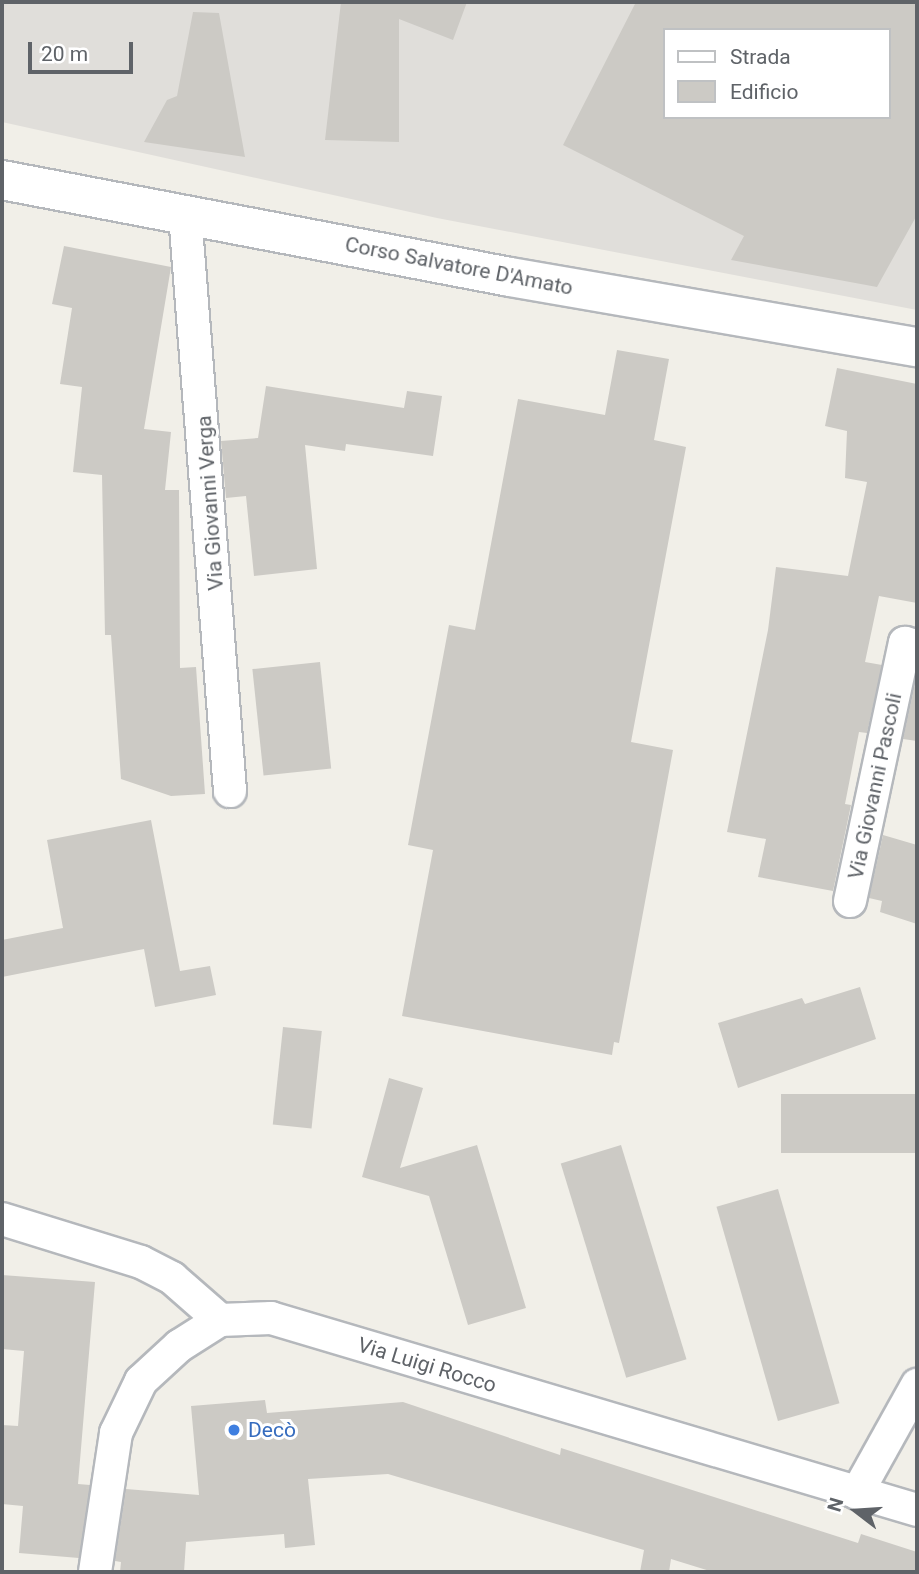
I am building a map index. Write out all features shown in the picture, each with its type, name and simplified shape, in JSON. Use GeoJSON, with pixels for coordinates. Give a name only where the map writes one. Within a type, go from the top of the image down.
{"type":"FeatureCollection","features":[{"type":"Feature","properties":{"kind":"street","name":"Corso Salvatore D'Amato"},"geometry":{"type":"LineString","coordinates":[[2,180],[510,277],[917,347]]}},
{"type":"Feature","properties":{"kind":"street","name":"Via Giovanni Verga"},"geometry":{"type":"LineString","coordinates":[[185,214],[229,791]]}},
{"type":"Feature","properties":{"kind":"street","name":"Via Giovanni Pascoli"},"geometry":{"type":"LineString","coordinates":[[850,901],[905,643],[917,646]]}},
{"type":"Feature","properties":{"kind":"street"},"geometry":{"type":"LineString","coordinates":[[2,1219],[141,1262],[172,1278],[220,1320],[179,1346],[141,1381],[116,1433],[95,1572]]}},
{"type":"Feature","properties":{"kind":"street","name":"Via Luigi Rocco"},"geometry":{"type":"LineString","coordinates":[[220,1320],[271,1318],[917,1510]]}},
{"type":"Feature","properties":{"kind":"street"},"geometry":{"type":"LineString","coordinates":[[857,1493],[917,1385]]}},
{"type":"Feature","properties":{"kind":"shaded area"},"geometry":{"type":"Polygon","coordinates":[[[2,2],[917,2],[917,310],[437,218],[2,122],[2,2]]]}},
{"type":"Feature","properties":{"kind":"building"},"geometry":{"type":"Polygon","coordinates":[[[341,2],[467,2],[453,40],[399,19],[399,142],[325,140],[341,2]]]}},
{"type":"Feature","properties":{"kind":"building"},"geometry":{"type":"Polygon","coordinates":[[[636,2],[917,2],[917,215],[877,287],[731,260],[744,236],[563,145],[636,2]]]}},
{"type":"Feature","properties":{"kind":"building"},"geometry":{"type":"Polygon","coordinates":[[[193,12],[219,13],[245,157],[144,142],[167,100],[177,96],[193,12]]]}},
{"type":"Feature","properties":{"kind":"building"},"geometry":{"type":"Polygon","coordinates":[[[64,246],[171,267],[144,429],[171,432],[165,490],[179,490],[180,668],[196,667],[205,794],[171,796],[121,779],[111,635],[105,635],[102,475],[73,472],[82,387],[60,384],[72,308],[52,304],[64,246]]]}},
{"type":"Feature","properties":{"kind":"building"},"geometry":{"type":"Polygon","coordinates":[[[617,350],[669,359],[654,440],[686,447],[631,742],[673,750],[619,1043],[614,1042],[612,1055],[402,1016],[433,850],[408,845],[449,625],[475,630],[518,399],[605,415],[617,350]]]}},
{"type":"Feature","properties":{"kind":"building"},"geometry":{"type":"Polygon","coordinates":[[[837,368],[917,384],[917,603],[879,596],[865,662],[882,665],[867,733],[859,732],[845,804],[851,805],[833,891],[758,877],[766,839],[727,832],[768,630],[776,567],[848,576],[867,482],[845,478],[847,431],[825,426],[837,368]]]}},
{"type":"Feature","properties":{"kind":"building"},"geometry":{"type":"Polygon","coordinates":[[[266,386],[404,408],[407,391],[442,396],[433,456],[346,444],[345,451],[305,445],[317,569],[254,576],[246,496],[226,498],[221,441],[258,438],[266,386]]]}},
{"type":"Feature","properties":{"kind":"building"},"geometry":{"type":"Polygon","coordinates":[[[320,662],[331,768],[264,776],[252,669],[320,662]]]}},
{"type":"Feature","properties":{"kind":"building"},"geometry":{"type":"Polygon","coordinates":[[[917,674],[917,741],[903,739],[917,674]]]}},
{"type":"Feature","properties":{"kind":"building"},"geometry":{"type":"Polygon","coordinates":[[[151,820],[180,971],[210,966],[216,995],[155,1007],[144,949],[2,977],[2,940],[63,928],[47,840],[151,820]]]}},
{"type":"Feature","properties":{"kind":"building"},"geometry":{"type":"Polygon","coordinates":[[[883,835],[917,845],[917,924],[880,912],[882,901],[869,898],[883,835]]]}},
{"type":"Feature","properties":{"kind":"building"},"geometry":{"type":"Polygon","coordinates":[[[860,987],[876,1039],[738,1088],[718,1023],[802,998],[805,1004],[860,987]]]}},
{"type":"Feature","properties":{"kind":"building"},"geometry":{"type":"Polygon","coordinates":[[[283,1027],[322,1031],[312,1129],[273,1124],[283,1027]]]}},
{"type":"Feature","properties":{"kind":"building"},"geometry":{"type":"Polygon","coordinates":[[[389,1078],[423,1088],[400,1168],[477,1145],[526,1308],[468,1325],[429,1196],[362,1177],[389,1078]]]}},
{"type":"Feature","properties":{"kind":"building"},"geometry":{"type":"Polygon","coordinates":[[[781,1094],[917,1094],[917,1153],[781,1153],[781,1094]]]}},
{"type":"Feature","properties":{"kind":"building"},"geometry":{"type":"Polygon","coordinates":[[[621,1145],[686,1359],[626,1378],[561,1163],[621,1145]]]}},
{"type":"Feature","properties":{"kind":"building"},"geometry":{"type":"Polygon","coordinates":[[[778,1189],[839,1403],[778,1421],[716,1207],[778,1189]]]}},
{"type":"Feature","properties":{"kind":"building"},"geometry":{"type":"Polygon","coordinates":[[[2,1275],[95,1282],[78,1484],[90,1485],[79,1558],[19,1553],[23,1506],[2,1504],[2,1425],[18,1426],[24,1351],[2,1349],[2,1275]]]}},
{"type":"Feature","properties":{"kind":"building"},"geometry":{"type":"Polygon","coordinates":[[[265,1400],[267,1413],[403,1402],[560,1455],[561,1448],[858,1543],[861,1534],[917,1552],[917,1572],[713,1572],[671,1559],[669,1572],[640,1572],[644,1550],[388,1474],[308,1479],[315,1545],[285,1548],[284,1534],[186,1542],[184,1572],[120,1572],[121,1562],[115,1561],[126,1489],[199,1495],[191,1406],[265,1400]]]}},
{"type":"Feature","properties":{"kind":"place","name":"Decò"},"geometry":{"type":"Point","coordinates":[234,1430]}}]}
